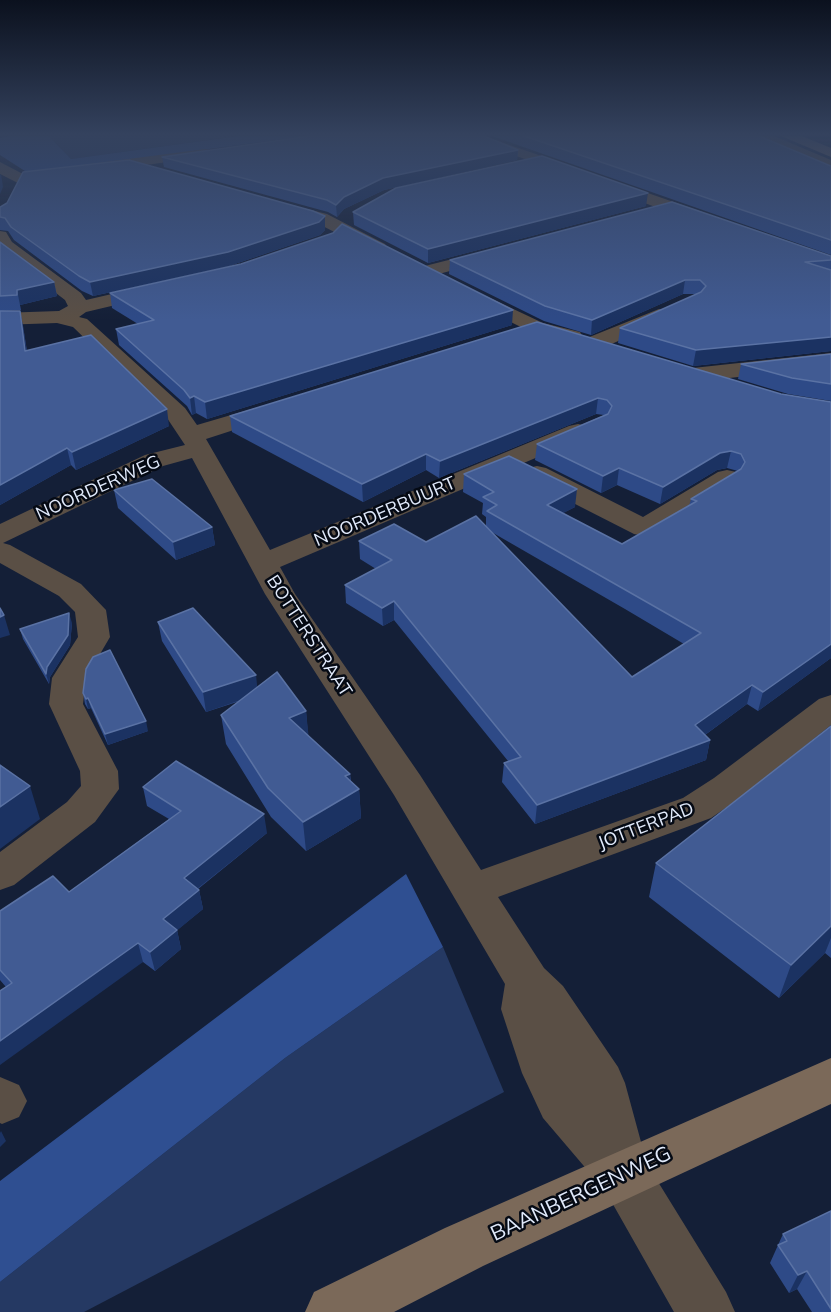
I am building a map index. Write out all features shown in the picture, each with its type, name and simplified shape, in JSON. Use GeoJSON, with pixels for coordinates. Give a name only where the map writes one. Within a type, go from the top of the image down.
{"type":"FeatureCollection","features":[{"type":"Feature","properties":{"kind":"main road","name":"BAANBERGENWEG"},"geometry":{"type":"LineString","coordinates":[[334,1312],[465,1247],[831,1080]]}},
{"type":"Feature","properties":{"kind":"street"},"geometry":{"type":"LineString","coordinates":[[642,197],[724,226]]}},
{"type":"Feature","properties":{"kind":"street"},"geometry":{"type":"LineString","coordinates":[[265,203],[321,218],[346,221],[398,258],[536,327],[627,354]]}},
{"type":"Feature","properties":{"kind":"street"},"geometry":{"type":"LineString","coordinates":[[636,216],[670,207]]}},
{"type":"Feature","properties":{"kind":"street"},"geometry":{"type":"LineString","coordinates":[[327,241],[346,221]]}},
{"type":"Feature","properties":{"kind":"street","name":"BOTTERSTRAAT"},"geometry":{"type":"LineString","coordinates":[[0,236],[5,245],[74,297],[71,313],[176,413],[195,442],[262,564],[407,785],[528,982],[524,1010],[546,1073],[560,1102],[624,1174],[706,1312]]}},
{"type":"Feature","properties":{"kind":"street"},"geometry":{"type":"LineString","coordinates":[[424,272],[514,248]]}},
{"type":"Feature","properties":{"kind":"street"},"geometry":{"type":"LineString","coordinates":[[0,319],[71,313],[170,286]]}},
{"type":"Feature","properties":{"kind":"street"},"geometry":{"type":"LineString","coordinates":[[595,344],[681,305]]}},
{"type":"Feature","properties":{"kind":"street"},"geometry":{"type":"LineString","coordinates":[[502,338],[536,327]]}},
{"type":"Feature","properties":{"kind":"street"},"geometry":{"type":"LineString","coordinates":[[692,375],[831,360]]}},
{"type":"Feature","properties":{"kind":"street"},"geometry":{"type":"LineString","coordinates":[[649,361],[744,391]]}},
{"type":"Feature","properties":{"kind":"street","name":"NOORDERWEG"},"geometry":{"type":"LineString","coordinates":[[0,535],[154,460],[288,405]]}},
{"type":"Feature","properties":{"kind":"street","name":"NOORDERBUURT"},"geometry":{"type":"LineString","coordinates":[[262,564],[596,423]]}},
{"type":"Feature","properties":{"kind":"street"},"geometry":{"type":"LineString","coordinates":[[509,460],[644,528],[727,477]]}},
{"type":"Feature","properties":{"kind":"street"},"geometry":{"type":"LineString","coordinates":[[0,551],[70,590],[90,610],[94,637],[69,678],[66,704],[99,771],[100,789],[81,812],[0,874]]}},
{"type":"Feature","properties":{"kind":"street","name":"JOTTERPAD"},"geometry":{"type":"LineString","coordinates":[[472,890],[697,808],[727,788],[831,707]]}},
{"type":"Feature","properties":{"kind":"shaded area"},"geometry":{"type":"Polygon","coordinates":[[[406,874],[443,947],[285,1058],[0,1282],[0,1181],[406,874]]]}},
{"type":"Feature","properties":{"kind":"shaded area"},"geometry":{"type":"Polygon","coordinates":[[[443,947],[504,1092],[84,1312],[0,1312],[0,1282],[285,1058],[443,947]]]}},
{"type":"Feature","properties":{"kind":"building"},"geometry":{"type":"Polygon","coordinates":[[[10,197],[263,197],[325,216],[319,222],[228,252],[90,282],[11,227],[5,218],[0,217],[0,207],[7,203],[10,197]]]}},
{"type":"Feature","properties":{"kind":"building"},"geometry":{"type":"Polygon","coordinates":[[[316,197],[344,197],[336,205],[316,197]]]}},
{"type":"Feature","properties":{"kind":"building"},"geometry":{"type":"Polygon","coordinates":[[[379,197],[631,197],[428,249],[353,212],[379,197]]]}},
{"type":"Feature","properties":{"kind":"building"},"geometry":{"type":"Polygon","coordinates":[[[705,197],[831,197],[831,240],[705,197]]]}},
{"type":"Feature","properties":{"kind":"building"},"geometry":{"type":"Polygon","coordinates":[[[672,202],[831,256],[831,260],[805,262],[831,270],[831,337],[696,350],[620,328],[701,292],[706,286],[700,280],[685,280],[592,320],[545,306],[450,260],[672,202]]]}},
{"type":"Feature","properties":{"kind":"building"},"geometry":{"type":"Polygon","coordinates":[[[342,224],[513,310],[205,402],[194,396],[190,398],[116,329],[154,320],[110,293],[241,264],[333,233],[342,224]]]}},
{"type":"Feature","properties":{"kind":"building"},"geometry":{"type":"Polygon","coordinates":[[[0,242],[54,282],[17,290],[17,295],[0,296],[0,242]]]}},
{"type":"Feature","properties":{"kind":"building"},"geometry":{"type":"Polygon","coordinates":[[[0,311],[20,311],[25,351],[91,335],[167,409],[72,452],[67,448],[0,485],[0,311]]]}},
{"type":"Feature","properties":{"kind":"building"},"geometry":{"type":"Polygon","coordinates":[[[537,322],[781,394],[831,402],[831,644],[763,692],[752,685],[695,725],[710,740],[537,805],[504,763],[521,757],[394,601],[382,608],[345,585],[392,560],[359,541],[394,524],[426,542],[476,516],[632,677],[701,633],[487,511],[497,505],[483,497],[494,492],[464,474],[509,456],[577,489],[547,505],[622,544],[697,501],[691,499],[741,469],[745,462],[741,454],[731,451],[720,453],[663,487],[619,468],[603,476],[537,444],[608,414],[612,406],[607,400],[598,398],[440,461],[426,454],[362,484],[230,416],[537,322]]]}},
{"type":"Feature","properties":{"kind":"building"},"geometry":{"type":"Polygon","coordinates":[[[831,354],[831,384],[792,378],[741,364],[831,354]]]}},
{"type":"Feature","properties":{"kind":"building"},"geometry":{"type":"Polygon","coordinates":[[[152,479],[212,527],[173,542],[114,490],[152,479]]]}},
{"type":"Feature","properties":{"kind":"building"},"geometry":{"type":"Polygon","coordinates":[[[193,608],[256,675],[203,692],[158,622],[193,608]]]}},
{"type":"Feature","properties":{"kind":"building"},"geometry":{"type":"Polygon","coordinates":[[[69,613],[68,635],[47,667],[46,674],[20,629],[69,613]]]}},
{"type":"Feature","properties":{"kind":"building"},"geometry":{"type":"Polygon","coordinates":[[[110,650],[146,721],[105,734],[88,698],[86,699],[83,693],[86,669],[93,657],[110,650]]]}},
{"type":"Feature","properties":{"kind":"building"},"geometry":{"type":"Polygon","coordinates":[[[277,672],[306,711],[289,718],[350,774],[345,776],[359,789],[303,822],[268,788],[221,715],[277,672]]]}},
{"type":"Feature","properties":{"kind":"building"},"geometry":{"type":"Polygon","coordinates":[[[831,726],[831,926],[791,965],[656,863],[831,726]]]}},
{"type":"Feature","properties":{"kind":"building"},"geometry":{"type":"Polygon","coordinates":[[[176,761],[264,814],[184,878],[199,890],[163,919],[177,930],[150,952],[138,943],[0,1041],[0,991],[12,983],[0,970],[0,911],[53,876],[69,892],[181,811],[143,787],[176,761]]]}},
{"type":"Feature","properties":{"kind":"building"},"geometry":{"type":"Polygon","coordinates":[[[0,765],[30,786],[0,807],[0,765]]]}},
{"type":"Feature","properties":{"kind":"building"},"geometry":{"type":"Polygon","coordinates":[[[831,1211],[831,1309],[807,1271],[798,1275],[778,1245],[787,1241],[783,1234],[831,1211]]]}}]}
